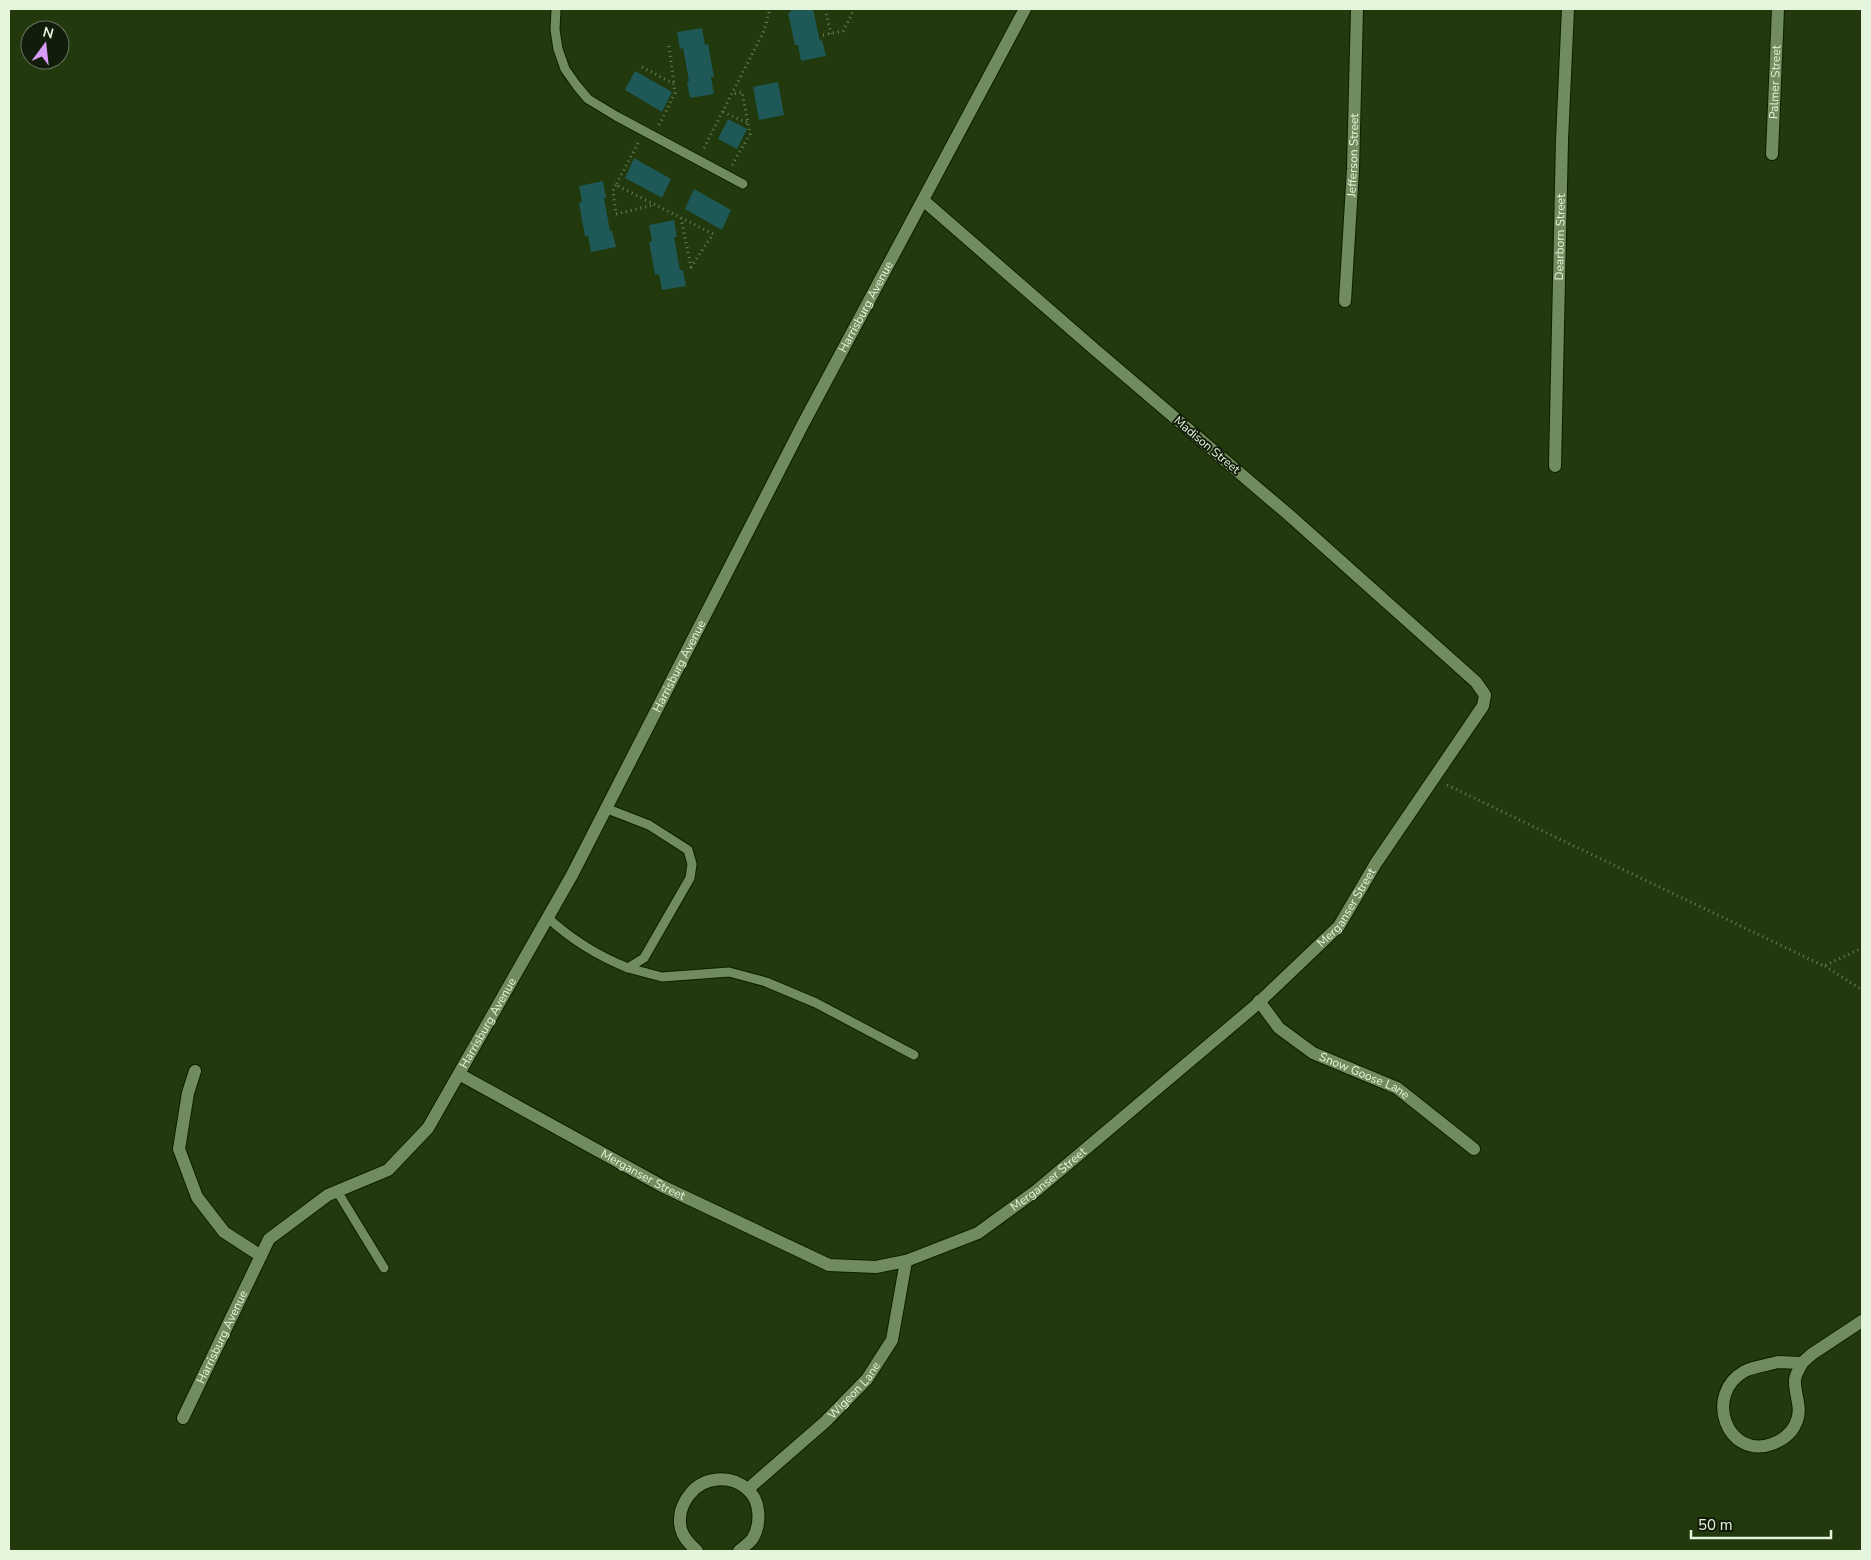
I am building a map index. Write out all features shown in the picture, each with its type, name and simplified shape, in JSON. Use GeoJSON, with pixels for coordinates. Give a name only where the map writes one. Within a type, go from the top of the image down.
{"type":"FeatureCollection","features":[{"type":"Feature","properties":{"kind":"street","name":"Harrisburg Avenue"},"geometry":{"type":"LineString","coordinates":[[184,1418],[269,1239],[328,1195],[388,1170],[428,1128],[548,918],[793,444],[1025,9]]}},
{"type":"Feature","properties":{"kind":"street","name":"Jefferson Street"},"geometry":{"type":"LineString","coordinates":[[1345,301],[1353,169],[1357,9]]}},
{"type":"Feature","properties":{"kind":"street","name":"Dearborn Street"},"geometry":{"type":"LineString","coordinates":[[1555,466],[1562,140],[1568,9]]}},
{"type":"Feature","properties":{"kind":"street","name":"Palmer Street"},"geometry":{"type":"LineString","coordinates":[[1772,154],[1778,9]]}},
{"type":"Feature","properties":{"kind":"street","name":"Madison Street"},"geometry":{"type":"LineString","coordinates":[[923,200],[1304,528],[1476,682],[1485,695]]}},
{"type":"Feature","properties":{"kind":"street","name":"Merganser Street"},"geometry":{"type":"LineString","coordinates":[[459,1074],[662,1186],[829,1265],[876,1267],[906,1261],[978,1233],[1037,1190],[1259,1001],[1339,926],[1376,863],[1483,706],[1485,695]]}},
{"type":"Feature","properties":{"kind":"street","name":"Snow Goose Lane"},"geometry":{"type":"LineString","coordinates":[[1259,1001],[1279,1028],[1313,1053],[1397,1088],[1474,1149]]}},
{"type":"Feature","properties":{"kind":"street"},"geometry":{"type":"LineString","coordinates":[[195,1071],[188,1093],[179,1149],[197,1197],[224,1232],[261,1256]]}},
{"type":"Feature","properties":{"kind":"street","name":"Wigeon Lane"},"geometry":{"type":"LineString","coordinates":[[748,1489],[825,1422],[867,1379],[892,1340],[906,1261]]}},
{"type":"Feature","properties":{"kind":"street"},"geometry":{"type":"LineString","coordinates":[[1802,1363],[1778,1362],[1746,1371],[1731,1382],[1722,1403],[1725,1423],[1735,1437],[1749,1445],[1765,1447],[1782,1441],[1796,1425],[1800,1404],[1795,1380],[1802,1363],[1812,1354],[1862,1321]]}},
{"type":"Feature","properties":{"kind":"street"},"geometry":{"type":"LineString","coordinates":[[697,1551],[684,1538],[679,1522],[683,1504],[696,1487],[714,1478],[732,1481],[748,1489],[757,1504],[760,1523],[752,1540],[739,1551]]}},
{"type":"Feature","properties":{"kind":"lane"},"geometry":{"type":"LineString","coordinates":[[556,9],[555,30],[558,49],[565,69],[576,86],[588,99],[743,184]]}},
{"type":"Feature","properties":{"kind":"lane"},"geometry":{"type":"LineString","coordinates":[[605,808],[649,825],[688,850],[692,864],[690,878],[644,958],[628,968]]}},
{"type":"Feature","properties":{"kind":"lane"},"geometry":{"type":"LineString","coordinates":[[548,918],[567,936],[600,956],[628,968],[662,977],[729,972],[766,982],[824,1006],[914,1055]]}},
{"type":"Feature","properties":{"kind":"lane"},"geometry":{"type":"LineString","coordinates":[[337,1191],[384,1268]]}},
{"type":"Feature","properties":{"kind":"path"},"geometry":{"type":"LineString","coordinates":[[698,160],[764,30],[770,9]]}},
{"type":"Feature","properties":{"kind":"path"},"geometry":{"type":"LineString","coordinates":[[825,9],[831,34]]}},
{"type":"Feature","properties":{"kind":"path"},"geometry":{"type":"LineString","coordinates":[[823,35],[843,31],[854,10]]}},
{"type":"Feature","properties":{"kind":"path"},"geometry":{"type":"LineString","coordinates":[[654,136],[675,93],[669,46]]}},
{"type":"Feature","properties":{"kind":"path"},"geometry":{"type":"LineString","coordinates":[[642,66],[674,84]]}},
{"type":"Feature","properties":{"kind":"path"},"geometry":{"type":"LineString","coordinates":[[727,175],[750,134],[742,92],[732,94]]}},
{"type":"Feature","properties":{"kind":"path"},"geometry":{"type":"LineString","coordinates":[[722,112],[748,123]]}},
{"type":"Feature","properties":{"kind":"path"},"geometry":{"type":"LineString","coordinates":[[644,131],[613,191],[616,214],[655,205]]}},
{"type":"Feature","properties":{"kind":"path"},"geometry":{"type":"LineString","coordinates":[[616,185],[713,234],[691,267],[681,218]]}},
{"type":"Feature","properties":{"kind":"path"},"geometry":{"type":"LineString","coordinates":[[1433,779],[1824,966],[1862,990]]}},
{"type":"Feature","properties":{"kind":"path"},"geometry":{"type":"LineString","coordinates":[[1824,966],[1862,948]]}},
{"type":"Feature","properties":{"kind":"building"},"geometry":{"type":"Polygon","coordinates":[[[791,9],[813,9],[820,41],[822,40],[826,56],[801,61],[798,45],[795,45],[788,13],[791,12],[791,9]]]}},
{"type":"Feature","properties":{"kind":"building"},"geometry":{"type":"Polygon","coordinates":[[[702,28],[705,45],[708,44],[714,77],[711,77],[714,94],[690,98],[683,48],[680,49],[677,32],[702,28]]]}},
{"type":"Feature","properties":{"kind":"building"},"geometry":{"type":"Polygon","coordinates":[[[635,71],[672,92],[662,112],[625,90],[635,71]]]}},
{"type":"Feature","properties":{"kind":"building"},"geometry":{"type":"Polygon","coordinates":[[[778,82],[784,115],[759,120],[753,87],[778,82]]]}},
{"type":"Feature","properties":{"kind":"building"},"geometry":{"type":"Polygon","coordinates":[[[728,119],[747,129],[737,149],[718,139],[728,119]]]}},
{"type":"Feature","properties":{"kind":"building"},"geometry":{"type":"Polygon","coordinates":[[[634,158],[671,179],[662,198],[625,178],[634,158]]]}},
{"type":"Feature","properties":{"kind":"building"},"geometry":{"type":"Polygon","coordinates":[[[603,181],[610,231],[612,231],[616,247],[591,252],[588,236],[585,236],[579,203],[582,202],[579,186],[603,181]]]}},
{"type":"Feature","properties":{"kind":"building"},"geometry":{"type":"Polygon","coordinates":[[[694,189],[731,210],[722,230],[685,209],[694,189]]]}},
{"type":"Feature","properties":{"kind":"building"},"geometry":{"type":"Polygon","coordinates":[[[674,220],[677,237],[674,237],[680,270],[683,270],[686,286],[662,290],[659,274],[655,275],[649,242],[652,241],[649,225],[674,220]]]}}]}
